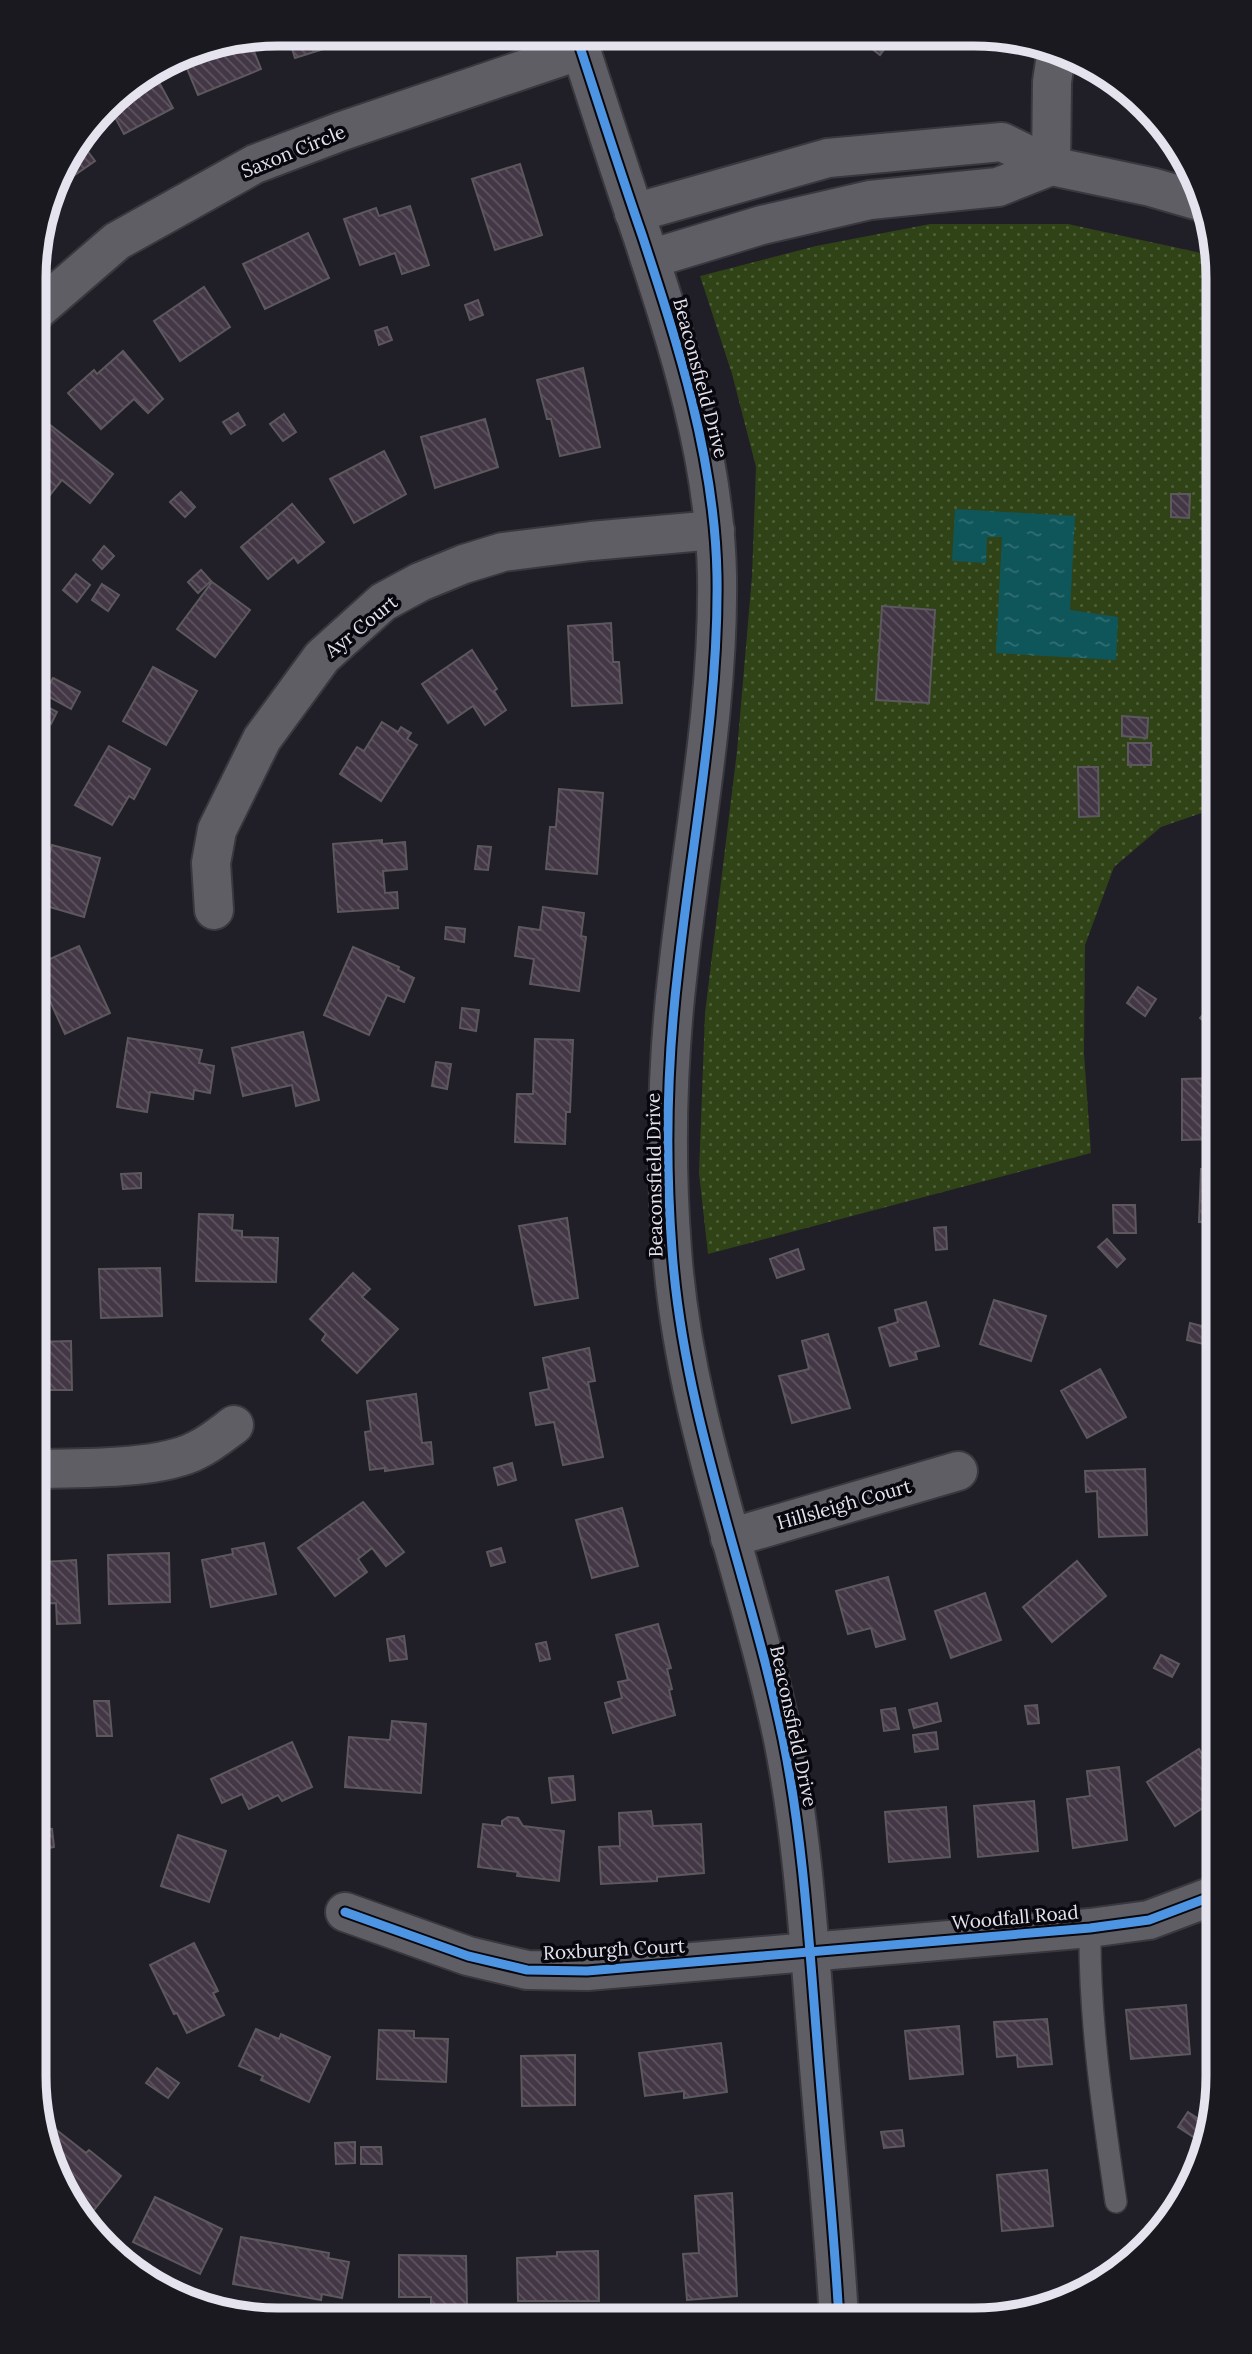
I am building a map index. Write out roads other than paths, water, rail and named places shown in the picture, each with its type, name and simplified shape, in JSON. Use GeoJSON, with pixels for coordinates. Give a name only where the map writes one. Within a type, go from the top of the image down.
{"type":"FeatureCollection","features":[{"type":"Feature","properties":{"kind":"street","name":"Saxon Circle"},"geometry":{"type":"LineString","coordinates":[[46,302],[117,241],[255,164],[571,46]]}},
{"type":"Feature","properties":{"kind":"street","name":"Beaconsfield Drive"},"geometry":{"type":"LineString","coordinates":[[580,46],[677,345],[695,411],[715,530],[717,573],[714,663],[672,1033],[668,1120],[675,1284],[687,1366],[705,1446],[770,1681],[795,1811],[810,1951],[838,2308]]}},
{"type":"Feature","properties":{"kind":"street"},"geometry":{"type":"LineString","coordinates":[[1051,166],[1052,82],[1055,60]]}},
{"type":"Feature","properties":{"kind":"street"},"geometry":{"type":"LineString","coordinates":[[634,213],[828,158],[1002,142],[1051,166],[1151,187],[1192,199]]}},
{"type":"Feature","properties":{"kind":"street"},"geometry":{"type":"LineString","coordinates":[[650,260],[762,225],[870,200],[998,187],[1051,166]]}},
{"type":"Feature","properties":{"kind":"street","name":"Ayr Court"},"geometry":{"type":"LineString","coordinates":[[214,909],[211,863],[217,830],[262,739],[322,657],[383,602],[442,573],[503,552],[715,530]]}},
{"type":"Feature","properties":{"kind":"street"},"geometry":{"type":"LineString","coordinates":[[46,1469],[121,1466],[169,1459],[196,1451],[234,1426]]}},
{"type":"Feature","properties":{"kind":"street","name":"Hillsleigh Court"},"geometry":{"type":"LineString","coordinates":[[730,1538],[958,1471]]}},
{"type":"Feature","properties":{"kind":"street","name":"Woodfall Road"},"geometry":{"type":"LineString","coordinates":[[810,1951],[1090,1928],[1149,1920],[1206,1899]]}},
{"type":"Feature","properties":{"kind":"street","name":"Roxburgh Court"},"geometry":{"type":"LineString","coordinates":[[345,1912],[468,1956],[527,1970],[587,1971],[810,1951]]}},
{"type":"Feature","properties":{"kind":"lane"},"geometry":{"type":"LineString","coordinates":[[1090,1928],[1090,1980],[1102,2110],[1116,2203]]}},
{"type":"Feature","properties":{"kind":"water"},"geometry":{"type":"Polygon","coordinates":[[[955,509],[1075,516],[1070,610],[1118,617],[1116,660],[996,653],[1002,537],[987,537],[986,563],[952,561],[955,509]]]}}]}
